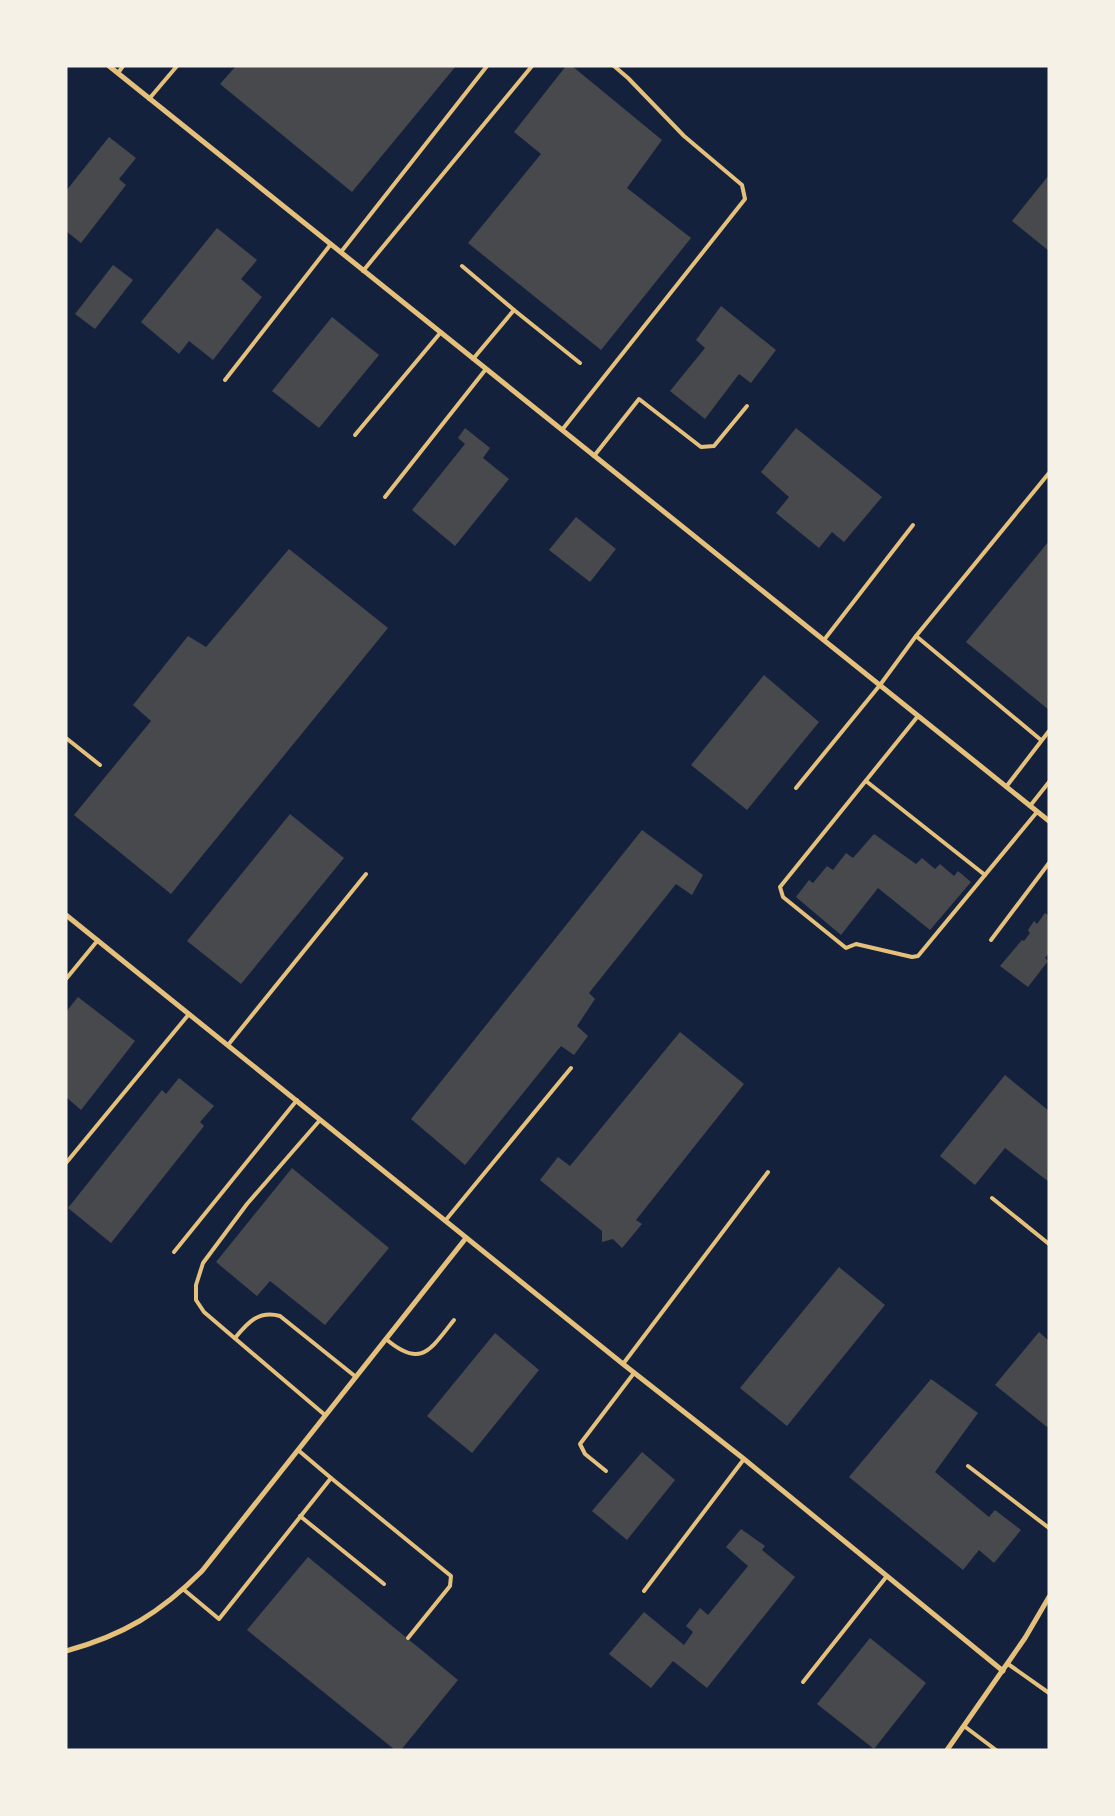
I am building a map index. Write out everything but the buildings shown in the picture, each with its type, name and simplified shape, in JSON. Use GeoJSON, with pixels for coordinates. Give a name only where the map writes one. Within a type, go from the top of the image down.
{"type":"FeatureCollection","features":[{"type":"Feature","properties":{"kind":"street"},"geometry":{"type":"LineString","coordinates":[[109,66],[1049,821]]}},
{"type":"Feature","properties":{"kind":"street"},"geometry":{"type":"LineString","coordinates":[[66,915],[634,1373],[744,1459],[1003,1671]]}},
{"type":"Feature","properties":{"kind":"street"},"geometry":{"type":"LineString","coordinates":[[66,1651],[100,1641],[131,1627],[157,1611],[202,1571],[466,1238]]}},
{"type":"Feature","properties":{"kind":"street"},"geometry":{"type":"LineString","coordinates":[[947,1750],[1026,1638],[1049,1597]]}},
{"type":"Feature","properties":{"kind":"lane"},"geometry":{"type":"LineString","coordinates":[[118,73],[123,66]]}},
{"type":"Feature","properties":{"kind":"lane"},"geometry":{"type":"LineString","coordinates":[[149,99],[177,66]]}},
{"type":"Feature","properties":{"kind":"lane"},"geometry":{"type":"LineString","coordinates":[[341,252],[487,66]]}},
{"type":"Feature","properties":{"kind":"lane"},"geometry":{"type":"LineString","coordinates":[[363,270],[532,66]]}},
{"type":"Feature","properties":{"kind":"lane"},"geometry":{"type":"LineString","coordinates":[[562,430],[745,199],[742,185],[684,136],[614,66]]}},
{"type":"Feature","properties":{"kind":"lane"},"geometry":{"type":"LineString","coordinates":[[224,380],[331,244]]}},
{"type":"Feature","properties":{"kind":"lane"},"geometry":{"type":"LineString","coordinates":[[462,266],[580,363]]}},
{"type":"Feature","properties":{"kind":"lane"},"geometry":{"type":"LineString","coordinates":[[473,359],[514,310]]}},
{"type":"Feature","properties":{"kind":"lane"},"geometry":{"type":"LineString","coordinates":[[355,435],[440,332]]}},
{"type":"Feature","properties":{"kind":"lane"},"geometry":{"type":"LineString","coordinates":[[385,497],[486,369]]}},
{"type":"Feature","properties":{"kind":"lane"},"geometry":{"type":"LineString","coordinates":[[594,456],[639,399],[702,448],[714,446],[747,406]]}},
{"type":"Feature","properties":{"kind":"lane"},"geometry":{"type":"LineString","coordinates":[[796,788],[880,686],[916,636],[1049,473]]}},
{"type":"Feature","properties":{"kind":"lane"},"geometry":{"type":"LineString","coordinates":[[824,640],[913,525]]}},
{"type":"Feature","properties":{"kind":"lane"},"geometry":{"type":"LineString","coordinates":[[916,636],[1041,740]]}},
{"type":"Feature","properties":{"kind":"lane"},"geometry":{"type":"LineString","coordinates":[[918,716],[780,887],[783,897],[846,948],[856,944],[912,957],[918,956],[1037,812]]}},
{"type":"Feature","properties":{"kind":"lane"},"geometry":{"type":"LineString","coordinates":[[1006,787],[1049,731]]}},
{"type":"Feature","properties":{"kind":"lane"},"geometry":{"type":"LineString","coordinates":[[66,738],[100,765]]}},
{"type":"Feature","properties":{"kind":"lane"},"geometry":{"type":"LineString","coordinates":[[866,781],[985,875]]}},
{"type":"Feature","properties":{"kind":"lane"},"geometry":{"type":"LineString","coordinates":[[1030,806],[1049,782]]}},
{"type":"Feature","properties":{"kind":"lane"},"geometry":{"type":"LineString","coordinates":[[991,940],[1049,863]]}},
{"type":"Feature","properties":{"kind":"lane"},"geometry":{"type":"LineString","coordinates":[[228,1045],[366,874]]}},
{"type":"Feature","properties":{"kind":"lane"},"geometry":{"type":"LineString","coordinates":[[66,980],[98,940]]}},
{"type":"Feature","properties":{"kind":"lane"},"geometry":{"type":"LineString","coordinates":[[66,1163],[189,1014]]}},
{"type":"Feature","properties":{"kind":"lane"},"geometry":{"type":"LineString","coordinates":[[446,1221],[571,1068]]}},
{"type":"Feature","properties":{"kind":"lane"},"geometry":{"type":"LineString","coordinates":[[174,1252],[297,1100]]}},
{"type":"Feature","properties":{"kind":"lane"},"geometry":{"type":"LineString","coordinates":[[320,1120],[247,1204],[203,1263],[196,1285],[196,1300],[204,1312],[326,1415]]}},
{"type":"Feature","properties":{"kind":"lane"},"geometry":{"type":"LineString","coordinates":[[623,1364],[768,1172]]}},
{"type":"Feature","properties":{"kind":"lane"},"geometry":{"type":"LineString","coordinates":[[992,1198],[1049,1244]]}},
{"type":"Feature","properties":{"kind":"lane"},"geometry":{"type":"LineString","coordinates":[[235,1338],[245,1325],[257,1317],[269,1313],[280,1316],[356,1377]]}},
{"type":"Feature","properties":{"kind":"lane"},"geometry":{"type":"LineString","coordinates":[[386,1339],[399,1351],[412,1355],[418,1354],[426,1351],[435,1343],[454,1320]]}},
{"type":"Feature","properties":{"kind":"lane"},"geometry":{"type":"LineString","coordinates":[[606,1471],[585,1454],[580,1444],[634,1373]]}},
{"type":"Feature","properties":{"kind":"lane"},"geometry":{"type":"LineString","coordinates":[[298,1450],[451,1576],[450,1586],[408,1638]]}},
{"type":"Feature","properties":{"kind":"lane"},"geometry":{"type":"LineString","coordinates":[[644,1591],[744,1459]]}},
{"type":"Feature","properties":{"kind":"lane"},"geometry":{"type":"LineString","coordinates":[[968,1466],[1049,1528]]}},
{"type":"Feature","properties":{"kind":"lane"},"geometry":{"type":"LineString","coordinates":[[183,1589],[219,1619],[331,1478]]}},
{"type":"Feature","properties":{"kind":"lane"},"geometry":{"type":"LineString","coordinates":[[300,1516],[384,1584]]}},
{"type":"Feature","properties":{"kind":"lane"},"geometry":{"type":"LineString","coordinates":[[803,1682],[887,1576]]}},
{"type":"Feature","properties":{"kind":"lane"},"geometry":{"type":"LineString","coordinates":[[1008,1664],[1049,1693]]}},
{"type":"Feature","properties":{"kind":"lane"},"geometry":{"type":"LineString","coordinates":[[964,1726],[996,1750]]}}]}
